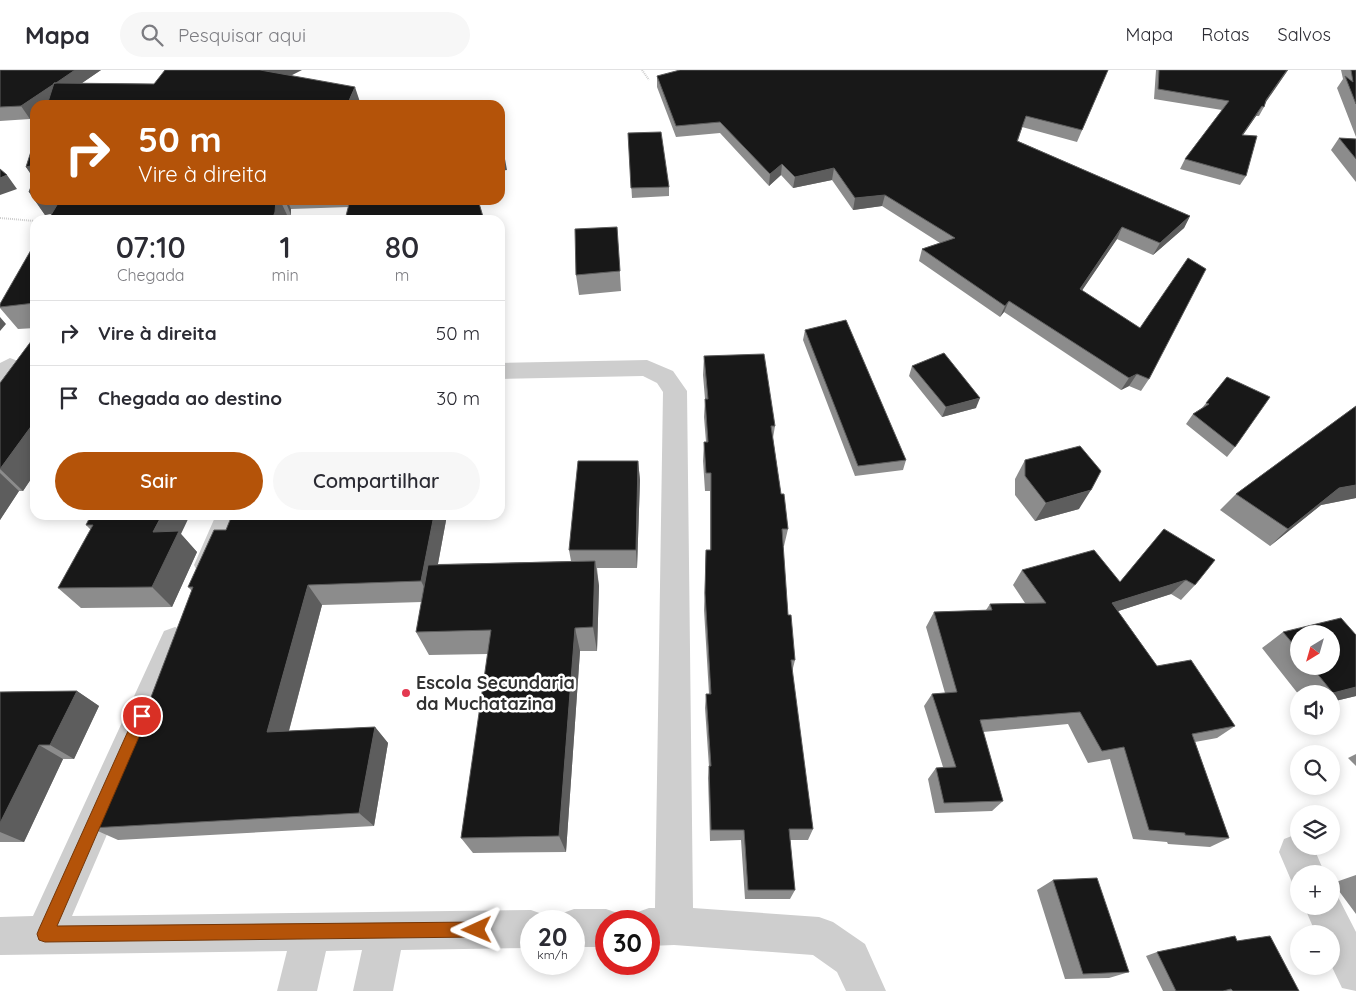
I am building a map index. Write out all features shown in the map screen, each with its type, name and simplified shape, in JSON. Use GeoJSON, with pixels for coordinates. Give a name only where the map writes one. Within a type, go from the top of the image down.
{"type":"FeatureCollection","features":[{"type":"Feature","properties":{"kind":"street"},"geometry":{"type":"LineString","coordinates":[[505,371],[647,368],[665,377],[675,391],[661,927],[819,936],[852,958],[866,991]]}},
{"type":"Feature","properties":{"kind":"street"},"geometry":{"type":"LineString","coordinates":[[45,934],[228,520]]}},
{"type":"Feature","properties":{"kind":"street"},"geometry":{"type":"LineString","coordinates":[[1327,915],[1356,974]]}},
{"type":"Feature","properties":{"kind":"street"},"geometry":{"type":"LineString","coordinates":[[0,936],[520,929]]}},
{"type":"Feature","properties":{"kind":"street"},"geometry":{"type":"LineString","coordinates":[[297,991],[312,931]]}},
{"type":"Feature","properties":{"kind":"street"},"geometry":{"type":"LineString","coordinates":[[373,991],[386,931]]}},
{"type":"Feature","properties":{"kind":"path"},"geometry":{"type":"LineString","coordinates":[[642,70],[649,80]]}},
{"type":"Feature","properties":{"kind":"path"},"geometry":{"type":"LineString","coordinates":[[0,218],[30,221]]}},
{"type":"Feature","properties":{"kind":"building"},"geometry":{"type":"Polygon","coordinates":[[[0,70],[75,70],[21,106],[0,107],[0,70]]]}},
{"type":"Feature","properties":{"kind":"building"},"geometry":{"type":"Polygon","coordinates":[[[165,70],[260,70],[355,87],[349,100],[49,100],[54,83],[154,84],[165,70]]]}},
{"type":"Feature","properties":{"kind":"building"},"geometry":{"type":"Polygon","coordinates":[[[680,70],[1108,70],[1082,130],[1026,116],[1017,141],[1190,216],[1160,243],[1122,227],[1080,289],[1140,328],[1188,258],[1206,269],[1149,379],[1137,374],[1129,378],[1009,301],[1005,306],[922,249],[955,238],[885,195],[855,198],[834,168],[795,177],[782,164],[770,174],[720,122],[676,126],[657,76],[680,70]]]}},
{"type":"Feature","properties":{"kind":"building"},"geometry":{"type":"Polygon","coordinates":[[[1159,70],[1287,70],[1266,100],[1264,107],[1262,106],[1242,135],[1257,136],[1246,176],[1185,159],[1229,101],[1158,89],[1159,70]]]}},
{"type":"Feature","properties":{"kind":"building"},"geometry":{"type":"Polygon","coordinates":[[[1351,70],[1356,70],[1356,104],[1345,76],[1353,82],[1351,70]]]}},
{"type":"Feature","properties":{"kind":"building"},"geometry":{"type":"Polygon","coordinates":[[[661,132],[669,187],[631,188],[628,133],[661,132]]]}},
{"type":"Feature","properties":{"kind":"building"},"geometry":{"type":"Polygon","coordinates":[[[1339,138],[1356,139],[1356,159],[1339,138]]]}},
{"type":"Feature","properties":{"kind":"building"},"geometry":{"type":"Polygon","coordinates":[[[30,155],[30,166],[26,167],[30,155]]]}},
{"type":"Feature","properties":{"kind":"building"},"geometry":{"type":"Polygon","coordinates":[[[0,169],[7,175],[0,178],[0,169]]]}},
{"type":"Feature","properties":{"kind":"building"},"geometry":{"type":"Polygon","coordinates":[[[57,205],[276,205],[274,215],[51,215],[57,205]]]}},
{"type":"Feature","properties":{"kind":"building"},"geometry":{"type":"Polygon","coordinates":[[[349,205],[480,205],[482,215],[346,215],[349,205]]]}},
{"type":"Feature","properties":{"kind":"building"},"geometry":{"type":"Polygon","coordinates":[[[617,227],[620,271],[576,275],[575,229],[617,227]]]}},
{"type":"Feature","properties":{"kind":"building"},"geometry":{"type":"Polygon","coordinates":[[[30,252],[30,304],[0,307],[30,252]]]}},
{"type":"Feature","properties":{"kind":"building"},"geometry":{"type":"Polygon","coordinates":[[[846,320],[906,460],[858,466],[805,330],[846,320]]]}},
{"type":"Feature","properties":{"kind":"building"},"geometry":{"type":"Polygon","coordinates":[[[30,343],[30,428],[0,469],[0,383],[30,343]]]}},
{"type":"Feature","properties":{"kind":"building"},"geometry":{"type":"Polygon","coordinates":[[[944,353],[980,398],[946,407],[912,366],[944,353]]]}},
{"type":"Feature","properties":{"kind":"building"},"geometry":{"type":"Polygon","coordinates":[[[764,354],[775,426],[771,426],[781,494],[784,494],[788,529],[782,529],[788,615],[791,615],[795,660],[791,660],[813,829],[789,829],[795,890],[748,890],[744,830],[711,830],[709,766],[711,766],[706,694],[711,694],[705,593],[706,550],[711,550],[711,473],[706,473],[704,442],[708,442],[705,399],[708,399],[704,356],[764,354]]]}},
{"type":"Feature","properties":{"kind":"building"},"geometry":{"type":"Polygon","coordinates":[[[1227,377],[1270,397],[1235,447],[1193,414],[1209,404],[1206,403],[1227,377]]]}},
{"type":"Feature","properties":{"kind":"building"},"geometry":{"type":"Polygon","coordinates":[[[1356,406],[1356,485],[1339,488],[1288,529],[1236,494],[1356,406]]]}},
{"type":"Feature","properties":{"kind":"building"},"geometry":{"type":"Polygon","coordinates":[[[1080,446],[1101,471],[1091,490],[1046,503],[1025,476],[1025,460],[1080,446]]]}},
{"type":"Feature","properties":{"kind":"building"},"geometry":{"type":"Polygon","coordinates":[[[578,461],[638,461],[636,550],[569,550],[578,461]]]}},
{"type":"Feature","properties":{"kind":"building"},"geometry":{"type":"Polygon","coordinates":[[[88,520],[159,520],[153,532],[179,531],[152,587],[58,588],[93,525],[86,525],[88,520]]]}},
{"type":"Feature","properties":{"kind":"building"},"geometry":{"type":"Polygon","coordinates":[[[230,520],[433,520],[421,581],[308,585],[267,732],[375,727],[359,813],[91,828],[126,739],[135,739],[193,587],[188,587],[214,530],[226,530],[230,520]]]}},
{"type":"Feature","properties":{"kind":"building"},"geometry":{"type":"Polygon","coordinates":[[[1164,529],[1215,560],[1195,585],[1186,580],[1112,603],[1157,666],[1191,660],[1235,726],[1192,734],[1229,838],[1149,830],[1124,747],[1102,751],[1080,712],[980,720],[1003,801],[944,803],[936,768],[956,767],[932,694],[957,692],[934,612],[992,610],[990,604],[1046,603],[1022,570],[1094,550],[1120,582],[1164,529]]]}},
{"type":"Feature","properties":{"kind":"building"},"geometry":{"type":"Polygon","coordinates":[[[595,561],[593,627],[575,628],[559,836],[461,838],[491,630],[416,632],[428,565],[595,561]]]}},
{"type":"Feature","properties":{"kind":"building"},"geometry":{"type":"Polygon","coordinates":[[[1341,618],[1356,635],[1356,687],[1340,691],[1340,685],[1326,685],[1318,675],[1340,675],[1340,625],[1312,625],[1341,618]]]}},
{"type":"Feature","properties":{"kind":"building"},"geometry":{"type":"Polygon","coordinates":[[[1290,630],[1290,640],[1283,632],[1290,630]]]}},
{"type":"Feature","properties":{"kind":"building"},"geometry":{"type":"Polygon","coordinates":[[[77,691],[50,745],[39,745],[0,823],[0,692],[77,691]]]}},
{"type":"Feature","properties":{"kind":"building"},"geometry":{"type":"Polygon","coordinates":[[[1097,878],[1129,972],[1083,974],[1053,880],[1097,878]]]}},
{"type":"Feature","properties":{"kind":"building"},"geometry":{"type":"Polygon","coordinates":[[[1235,936],[1237,941],[1270,936],[1299,991],[1233,991],[1231,989],[1223,991],[1176,991],[1157,952],[1235,936]]]}},
{"type":"Feature","properties":{"kind":"place","name":"Escola Secundaria da Muchatazina"},"geometry":{"type":"Point","coordinates":[406,693]}},
{"type":"Feature","properties":{"kind":"route"},"geometry":{"type":"LineString","coordinates":[[142,716],[45,934],[477,930]]}}]}
